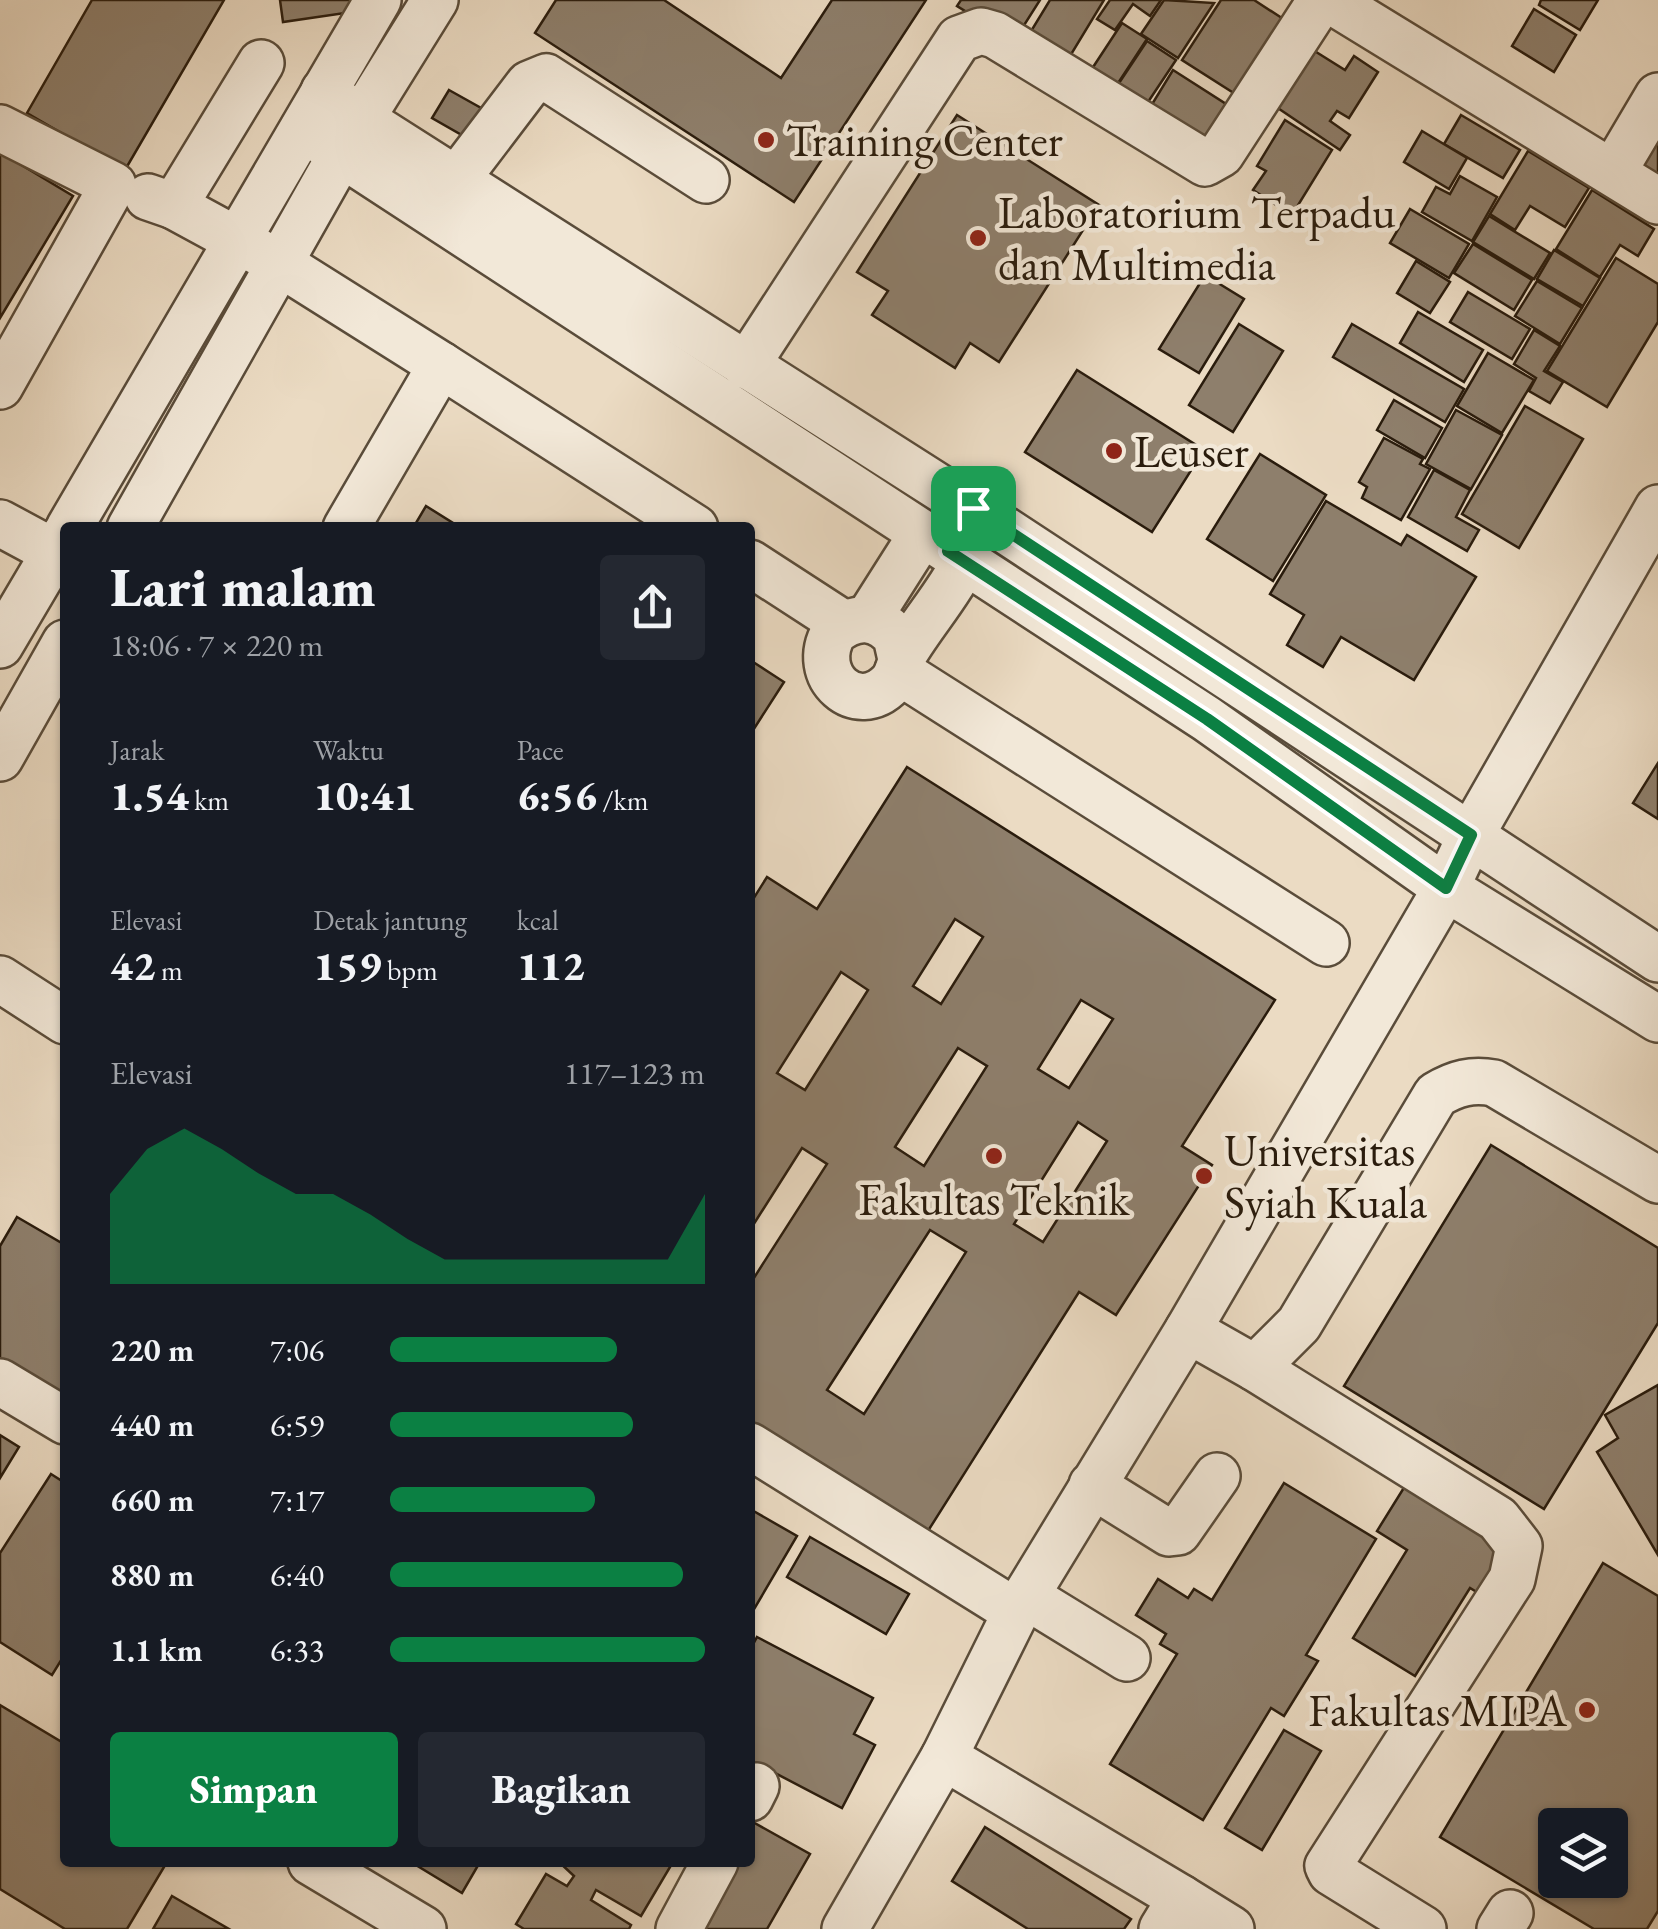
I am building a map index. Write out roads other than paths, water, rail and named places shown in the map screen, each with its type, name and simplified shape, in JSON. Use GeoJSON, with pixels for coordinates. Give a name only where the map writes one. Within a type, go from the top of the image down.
{"type":"FeatureCollection","features":[{"type":"Feature","properties":{"kind":"street"},"geometry":{"type":"LineString","coordinates":[[75,522],[378,0]]}},
{"type":"Feature","properties":{"kind":"street"},"geometry":{"type":"LineString","coordinates":[[133,522],[351,136],[435,0]]}},
{"type":"Feature","properties":{"kind":"street"},"geometry":{"type":"LineString","coordinates":[[746,366],[958,40],[981,31],[995,35],[1204,163],[1221,154],[1335,2],[1658,201]]}},
{"type":"Feature","properties":{"kind":"street"},"geometry":{"type":"LineString","coordinates":[[174,206],[261,63]]}},
{"type":"Feature","properties":{"kind":"street"},"geometry":{"type":"LineString","coordinates":[[456,180],[530,84],[546,77],[706,180]]}},
{"type":"Feature","properties":{"kind":"street"},"geometry":{"type":"LineString","coordinates":[[1613,172],[1658,96]]}},
{"type":"Feature","properties":{"kind":"street"},"geometry":{"type":"LineString","coordinates":[[314,110],[945,549],[1207,719],[1446,888],[1658,1019]]}},
{"type":"Feature","properties":{"kind":"street"},"geometry":{"type":"LineString","coordinates":[[0,128],[114,185],[174,206],[279,263],[686,522]]}},
{"type":"Feature","properties":{"kind":"street"},"geometry":{"type":"LineString","coordinates":[[351,136],[456,180],[973,508],[1658,959]]}},
{"type":"Feature","properties":{"kind":"street"},"geometry":{"type":"LineString","coordinates":[[0,386],[114,185]]}},
{"type":"Feature","properties":{"kind":"street"},"geometry":{"type":"LineString","coordinates":[[350,522],[442,365]]}},
{"type":"Feature","properties":{"kind":"street"},"geometry":{"type":"LineString","coordinates":[[945,549],[827,643],[826,669],[833,681],[855,695],[868,695],[891,683],[945,549],[973,508]]}},
{"type":"Feature","properties":{"kind":"street"},"geometry":{"type":"LineString","coordinates":[[845,1929],[944,1757],[1021,1604],[1188,1330],[1446,888],[1471,835],[1658,508]]}},
{"type":"Feature","properties":{"kind":"street"},"geometry":{"type":"LineString","coordinates":[[0,523],[60,542]]}},
{"type":"Feature","properties":{"kind":"street"},"geometry":{"type":"LineString","coordinates":[[60,547],[7,618],[60,632]]}},
{"type":"Feature","properties":{"kind":"street"},"geometry":{"type":"LineString","coordinates":[[755,566],[856,621],[896,637],[900,665],[1326,944]]}},
{"type":"Feature","properties":{"kind":"street"},"geometry":{"type":"LineString","coordinates":[[0,758],[60,652]]}},
{"type":"Feature","properties":{"kind":"street"},"geometry":{"type":"LineString","coordinates":[[0,979],[60,1014]]}},
{"type":"Feature","properties":{"kind":"street"},"geometry":{"type":"LineString","coordinates":[[1255,1368],[1299,1324],[1436,1095],[1453,1085],[1476,1080],[1494,1082],[1658,1180]]}},
{"type":"Feature","properties":{"kind":"street"},"geometry":{"type":"LineString","coordinates":[[1188,1330],[1498,1520],[1519,1546],[1512,1579],[1328,1866],[1331,1872],[1423,1929]]}},
{"type":"Feature","properties":{"kind":"street"},"geometry":{"type":"LineString","coordinates":[[0,1382],[60,1418]]}},
{"type":"Feature","properties":{"kind":"street"},"geometry":{"type":"LineString","coordinates":[[755,1449],[1021,1604],[1127,1658]]}},
{"type":"Feature","properties":{"kind":"street"},"geometry":{"type":"LineString","coordinates":[[1092,1485],[1168,1533],[1186,1527],[1218,1476]]}},
{"type":"Feature","properties":{"kind":"street"},"geometry":{"type":"LineString","coordinates":[[944,1757],[1172,1914],[1231,1929]]}},
{"type":"Feature","properties":{"kind":"street"},"geometry":{"type":"LineString","coordinates":[[317,1867],[360,1914],[422,1929]]}},
{"type":"Feature","properties":{"kind":"street"},"geometry":{"type":"LineString","coordinates":[[678,1929],[712,1867]]}},
{"type":"Feature","properties":{"kind":"place","name":"Training Center"},"geometry":{"type":"Point","coordinates":[766,140]}},
{"type":"Feature","properties":{"kind":"place","name":"Laboratorium Terpadu dan Multimedia"},"geometry":{"type":"Point","coordinates":[978,238]}},
{"type":"Feature","properties":{"kind":"place","name":"Leuser"},"geometry":{"type":"Point","coordinates":[1114,451]}},
{"type":"Feature","properties":{"kind":"place","name":"Fakultas Teknik"},"geometry":{"type":"Point","coordinates":[994,1156]}},
{"type":"Feature","properties":{"kind":"place","name":"Universitas Syiah Kuala"},"geometry":{"type":"Point","coordinates":[1204,1176]}},
{"type":"Feature","properties":{"kind":"place","name":"Fakultas MIPA"},"geometry":{"type":"Point","coordinates":[1587,1710]}}]}
